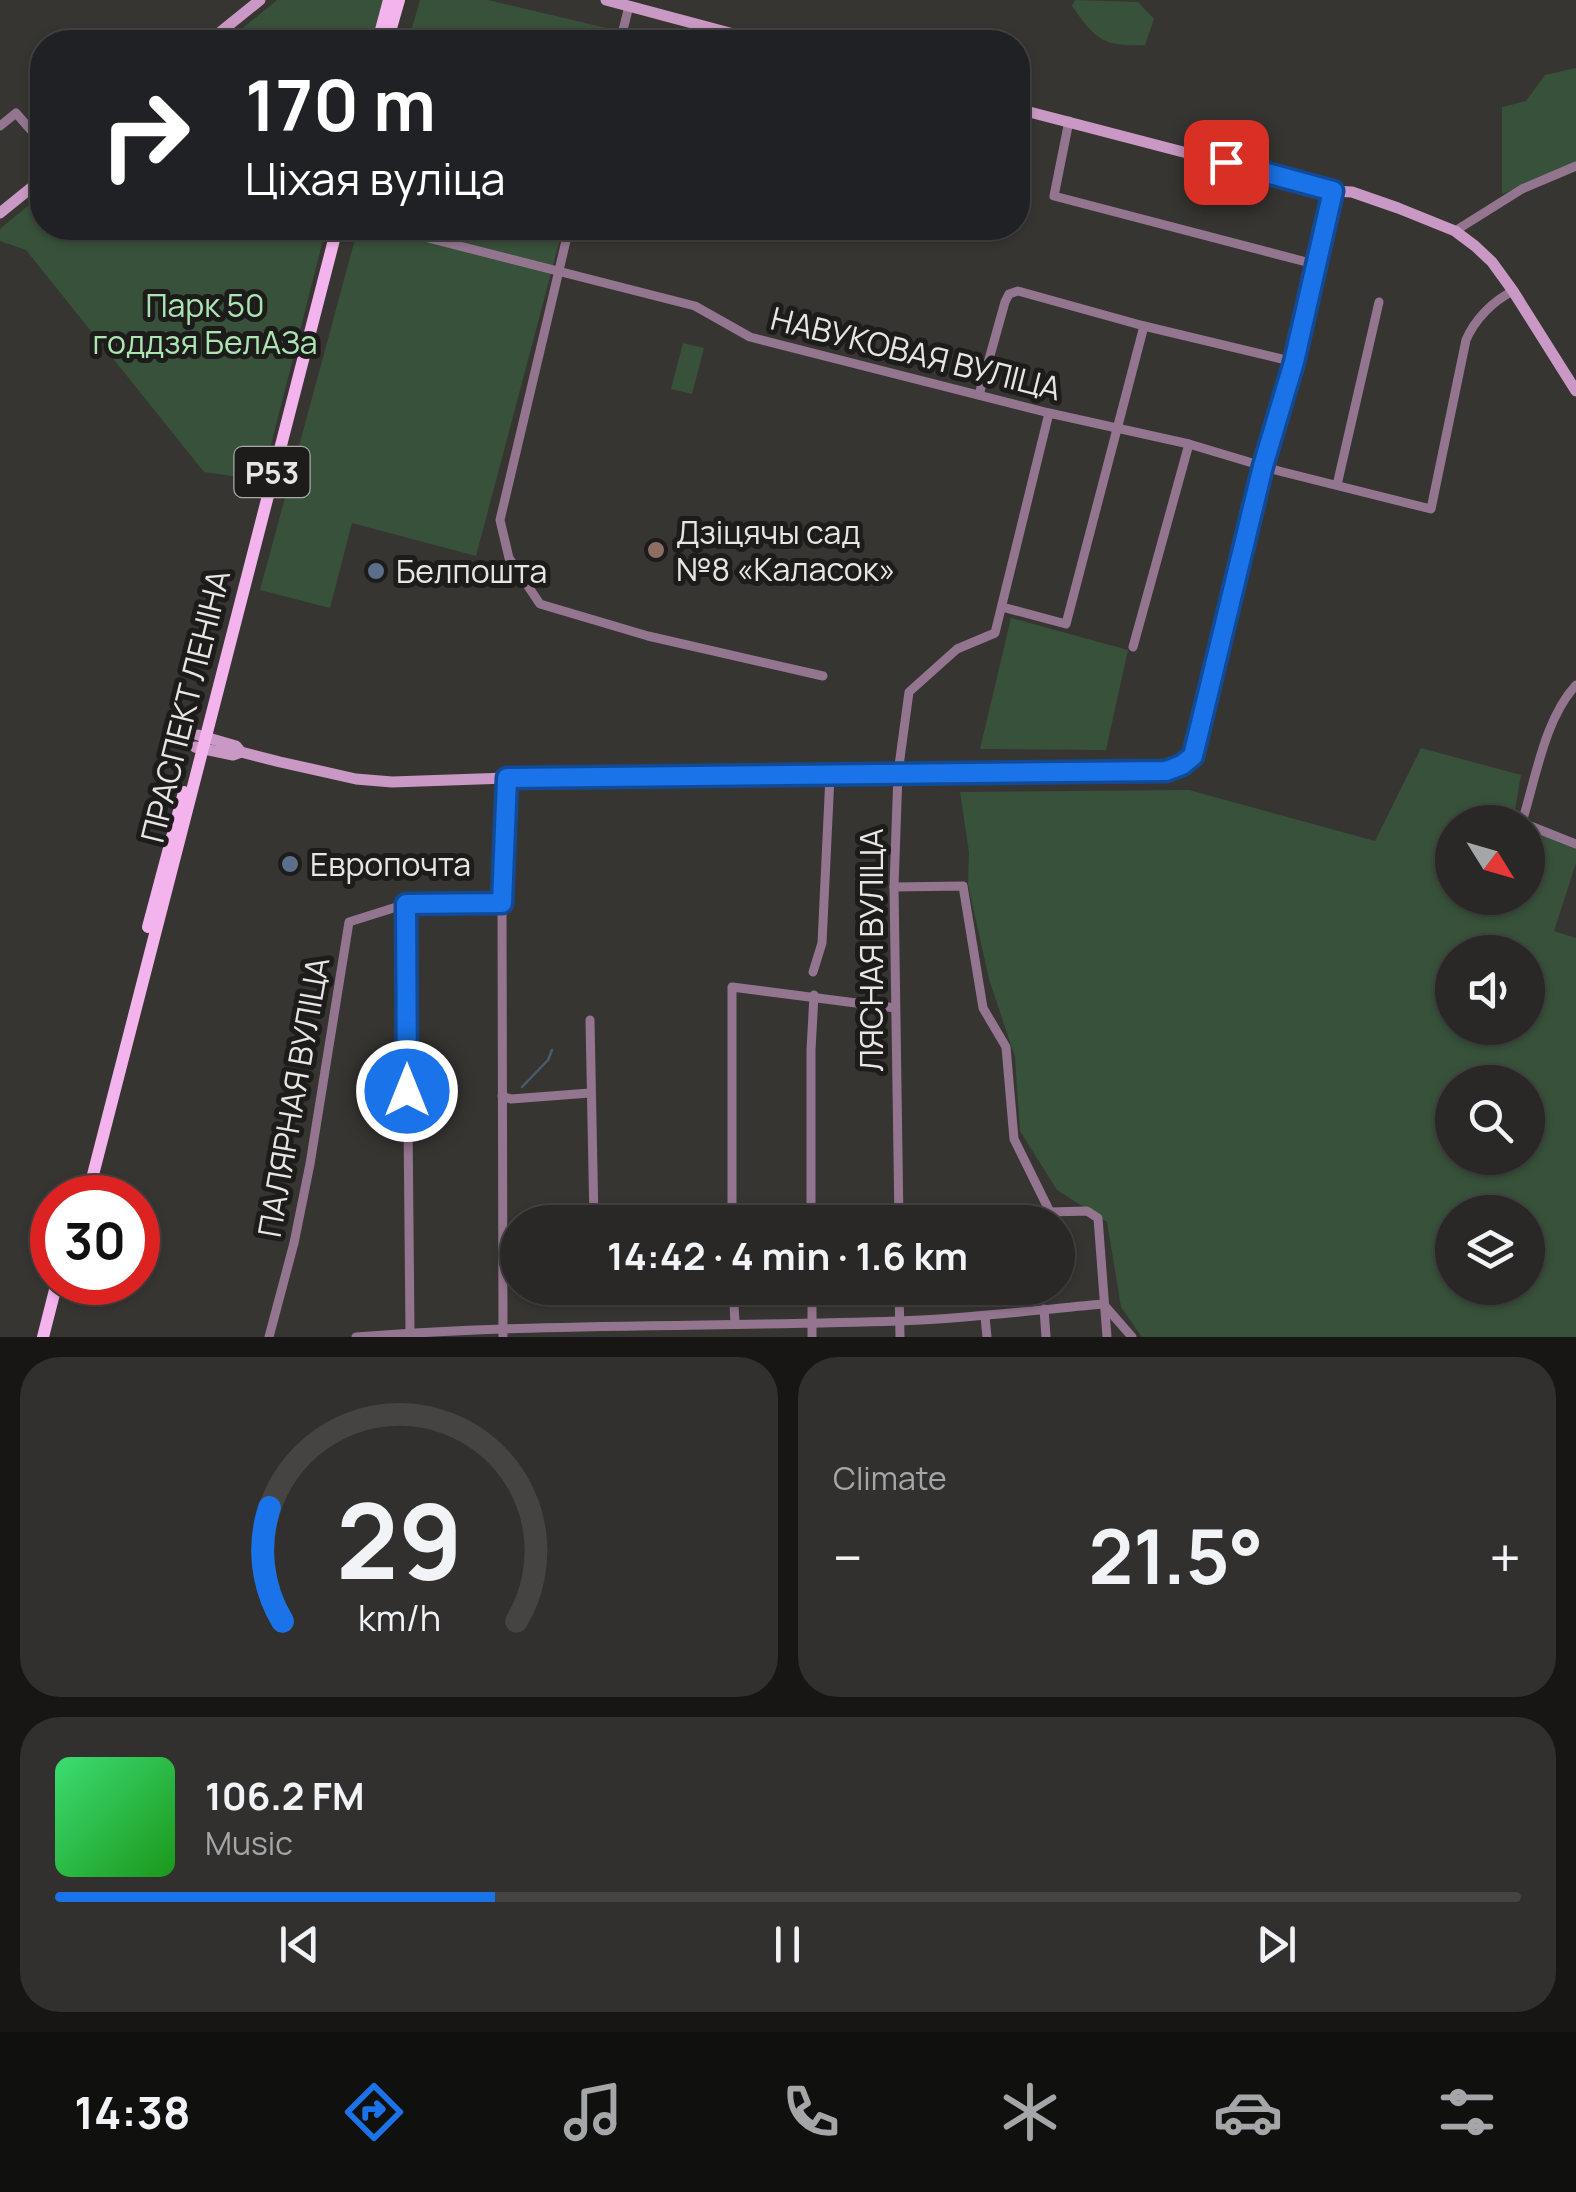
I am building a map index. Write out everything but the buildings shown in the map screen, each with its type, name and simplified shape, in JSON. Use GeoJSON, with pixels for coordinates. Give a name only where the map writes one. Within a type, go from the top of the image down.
{"type":"FeatureCollection","features":[{"type":"Feature","properties":{"kind":"main road"},"geometry":{"type":"LineString","coordinates":[[381,30],[389,0]]}},
{"type":"Feature","properties":{"kind":"main road"},"geometry":{"type":"LineString","coordinates":[[390,30],[398,0]]}},
{"type":"Feature","properties":{"kind":"main road","name":"ПРАСПЕКТ ЛЕНІНА"},"geometry":{"type":"LineString","coordinates":[[84,1175],[333,240]]}},
{"type":"Feature","properties":{"kind":"main road","name":"ПРАСПЕКТ ЛЕНІНА"},"geometry":{"type":"LineString","coordinates":[[92,1175],[200,742]]}},
{"type":"Feature","properties":{"kind":"main road"},"geometry":{"type":"LineString","coordinates":[[43,1337],[51,1305]]}},
{"type":"Feature","properties":{"kind":"main road"},"geometry":{"type":"LineString","coordinates":[[51,1337],[59,1305]]}},
{"type":"Feature","properties":{"kind":"street"},"geometry":{"type":"LineString","coordinates":[[223,30],[260,0]]}},
{"type":"Feature","properties":{"kind":"street"},"geometry":{"type":"LineString","coordinates":[[606,0],[719,30]]}},
{"type":"Feature","properties":{"kind":"street"},"geometry":{"type":"LineString","coordinates":[[623,30],[630,6]]}},
{"type":"Feature","properties":{"kind":"street"},"geometry":{"type":"LineString","coordinates":[[1030,112],[1333,191],[1352,192],[1454,231],[1492,262],[1576,390]]}},
{"type":"Feature","properties":{"kind":"street"},"geometry":{"type":"LineString","coordinates":[[0,126],[16,113],[30,129]]}},
{"type":"Feature","properties":{"kind":"street"},"geometry":{"type":"LineString","coordinates":[[1069,121],[1054,196],[1314,264]]}},
{"type":"Feature","properties":{"kind":"street"},"geometry":{"type":"LineString","coordinates":[[1454,231],[1522,189],[1576,166]]}},
{"type":"Feature","properties":{"kind":"street"},"geometry":{"type":"LineString","coordinates":[[0,214],[30,188]]}},
{"type":"Feature","properties":{"kind":"street"},"geometry":{"type":"LineString","coordinates":[[200,742],[236,746],[241,752],[371,781],[1166,771],[1182,765],[1193,756],[1263,466],[1294,362],[1333,191]]}},
{"type":"Feature","properties":{"kind":"street","name":"НАВУКОВАЯ ВУЛІЦА"},"geometry":{"type":"LineString","coordinates":[[439,240],[695,306],[750,337],[1188,444],[1431,509],[1466,340],[1471,328],[1498,299],[1513,291]]}},
{"type":"Feature","properties":{"kind":"street"},"geometry":{"type":"LineString","coordinates":[[566,240],[500,520],[509,558],[540,604],[648,636],[823,676]]}},
{"type":"Feature","properties":{"kind":"street"},"geometry":{"type":"LineString","coordinates":[[979,395],[1009,294],[1018,291],[1294,362]]}},
{"type":"Feature","properties":{"kind":"street"},"geometry":{"type":"LineString","coordinates":[[1337,485],[1379,302]]}},
{"type":"Feature","properties":{"kind":"street"},"geometry":{"type":"LineString","coordinates":[[1049,413],[1002,607],[1066,624],[1144,326]]}},
{"type":"Feature","properties":{"kind":"street"},"geometry":{"type":"LineString","coordinates":[[1133,647],[1188,444]]}},
{"type":"Feature","properties":{"kind":"street","name":"ЛЯСНАЯ ВУЛІЦА"},"geometry":{"type":"LineString","coordinates":[[898,1205],[894,886],[898,773],[909,692],[957,649],[995,633],[1002,607]]}},
{"type":"Feature","properties":{"kind":"street"},"geometry":{"type":"LineString","coordinates":[[1530,805],[1553,722],[1575,688]]}},
{"type":"Feature","properties":{"kind":"street"},"geometry":{"type":"LineString","coordinates":[[814,972],[822,944],[830,776]]}},
{"type":"Feature","properties":{"kind":"street"},"geometry":{"type":"LineString","coordinates":[[503,1333],[502,903],[507,778]]}},
{"type":"Feature","properties":{"kind":"street"},"geometry":{"type":"LineString","coordinates":[[1545,832],[1576,844]]}},
{"type":"Feature","properties":{"kind":"street"},"geometry":{"type":"LineString","coordinates":[[894,886],[963,886],[984,1008],[1006,1047],[1014,1139],[1050,1212],[1088,1211],[1098,1218],[1107,1337]]}},
{"type":"Feature","properties":{"kind":"street"},"geometry":{"type":"LineString","coordinates":[[410,1333],[406,904],[502,903]]}},
{"type":"Feature","properties":{"kind":"street","name":"ПАЛЯРНАЯ ВУЛІЦА"},"geometry":{"type":"LineString","coordinates":[[269,1337],[307,1180],[349,922],[406,904]]}},
{"type":"Feature","properties":{"kind":"street"},"geometry":{"type":"LineString","coordinates":[[732,1205],[732,986],[895,1008]]}},
{"type":"Feature","properties":{"kind":"street"},"geometry":{"type":"LineString","coordinates":[[811,1205],[814,995]]}},
{"type":"Feature","properties":{"kind":"street"},"geometry":{"type":"LineString","coordinates":[[590,1020],[593,1205]]}},
{"type":"Feature","properties":{"kind":"street"},"geometry":{"type":"LineString","coordinates":[[502,1096],[512,1099],[590,1093]]}},
{"type":"Feature","properties":{"kind":"street"},"geometry":{"type":"LineString","coordinates":[[356,1337],[900,1321],[986,1317],[1103,1304]]}},
{"type":"Feature","properties":{"kind":"street"},"geometry":{"type":"LineString","coordinates":[[1103,1304],[1132,1337]]}},
{"type":"Feature","properties":{"kind":"street"},"geometry":{"type":"LineString","coordinates":[[734,1305],[735,1323]]}},
{"type":"Feature","properties":{"kind":"street"},"geometry":{"type":"LineString","coordinates":[[812,1305],[812,1337]]}},
{"type":"Feature","properties":{"kind":"street"},"geometry":{"type":"LineString","coordinates":[[900,1305],[900,1337]]}},
{"type":"Feature","properties":{"kind":"street"},"geometry":{"type":"LineString","coordinates":[[1044,1310],[1046,1337]]}},
{"type":"Feature","properties":{"kind":"street"},"geometry":{"type":"LineString","coordinates":[[986,1317],[987,1337]]}},
{"type":"Feature","properties":{"kind":"green space"},"geometry":{"type":"Polygon","coordinates":[[[277,0],[384,0],[376,30],[241,30],[277,0]]]}},
{"type":"Feature","properties":{"kind":"green space"},"geometry":{"type":"Polygon","coordinates":[[[420,0],[488,0],[615,30],[411,30],[420,0]]]}},
{"type":"Feature","properties":{"kind":"green space"},"geometry":{"type":"Polygon","coordinates":[[[1075,0],[1138,2],[1154,19],[1145,45],[1101,39],[1072,6],[1075,0]]]}},
{"type":"Feature","properties":{"kind":"green space"},"geometry":{"type":"Polygon","coordinates":[[[1576,68],[1576,165],[1502,194],[1502,107],[1526,101],[1545,75],[1576,68]]]}},
{"type":"Feature","properties":{"kind":"green space","name":"Парк 50 годдзя БелАЗа"},"geometry":{"type":"Polygon","coordinates":[[[30,204],[30,240],[323,240],[262,480],[204,472],[26,250],[0,241],[0,229],[30,204]]]}},
{"type":"Feature","properties":{"kind":"green space"},"geometry":{"type":"Polygon","coordinates":[[[355,240],[560,240],[476,556],[352,523],[330,608],[260,590],[355,240]]]}},
{"type":"Feature","properties":{"kind":"green space"},"geometry":{"type":"Polygon","coordinates":[[[683,343],[704,348],[692,394],[671,389],[683,343]]]}},
{"type":"Feature","properties":{"kind":"green space"},"geometry":{"type":"Polygon","coordinates":[[[1011,618],[1128,650],[1106,750],[980,749],[1011,618]]]}},
{"type":"Feature","properties":{"kind":"green space"},"geometry":{"type":"Polygon","coordinates":[[[1421,748],[1521,775],[1516,805],[1435,805],[1435,915],[1545,915],[1545,835],[1576,847],[1576,863],[1554,931],[1576,938],[1576,1337],[1142,1337],[1121,1307],[1107,1222],[1057,1190],[1020,1131],[1015,1057],[989,979],[968,885],[969,852],[960,792],[1189,790],[1375,841],[1421,748]]]}},
{"type":"Feature","properties":{"kind":"waterway"},"geometry":{"type":"LineString","coordinates":[[522,1087],[548,1060],[552,1050]]}},
{"type":"Feature","properties":{"kind":"place","name":"Дзіцячы сад №8 «Каласок»"},"geometry":{"type":"Point","coordinates":[656,550]}},
{"type":"Feature","properties":{"kind":"place","name":"Белпошта"},"geometry":{"type":"Point","coordinates":[376,571]}},
{"type":"Feature","properties":{"kind":"place","name":"Европочта"},"geometry":{"type":"Point","coordinates":[290,864]}},
{"type":"Feature","properties":{"kind":"route"},"geometry":{"type":"LineString","coordinates":[[407,1091],[406,904],[502,903],[507,778],[1166,771],[1193,756],[1263,466],[1294,362],[1333,191],[1226,162]]}}]}
